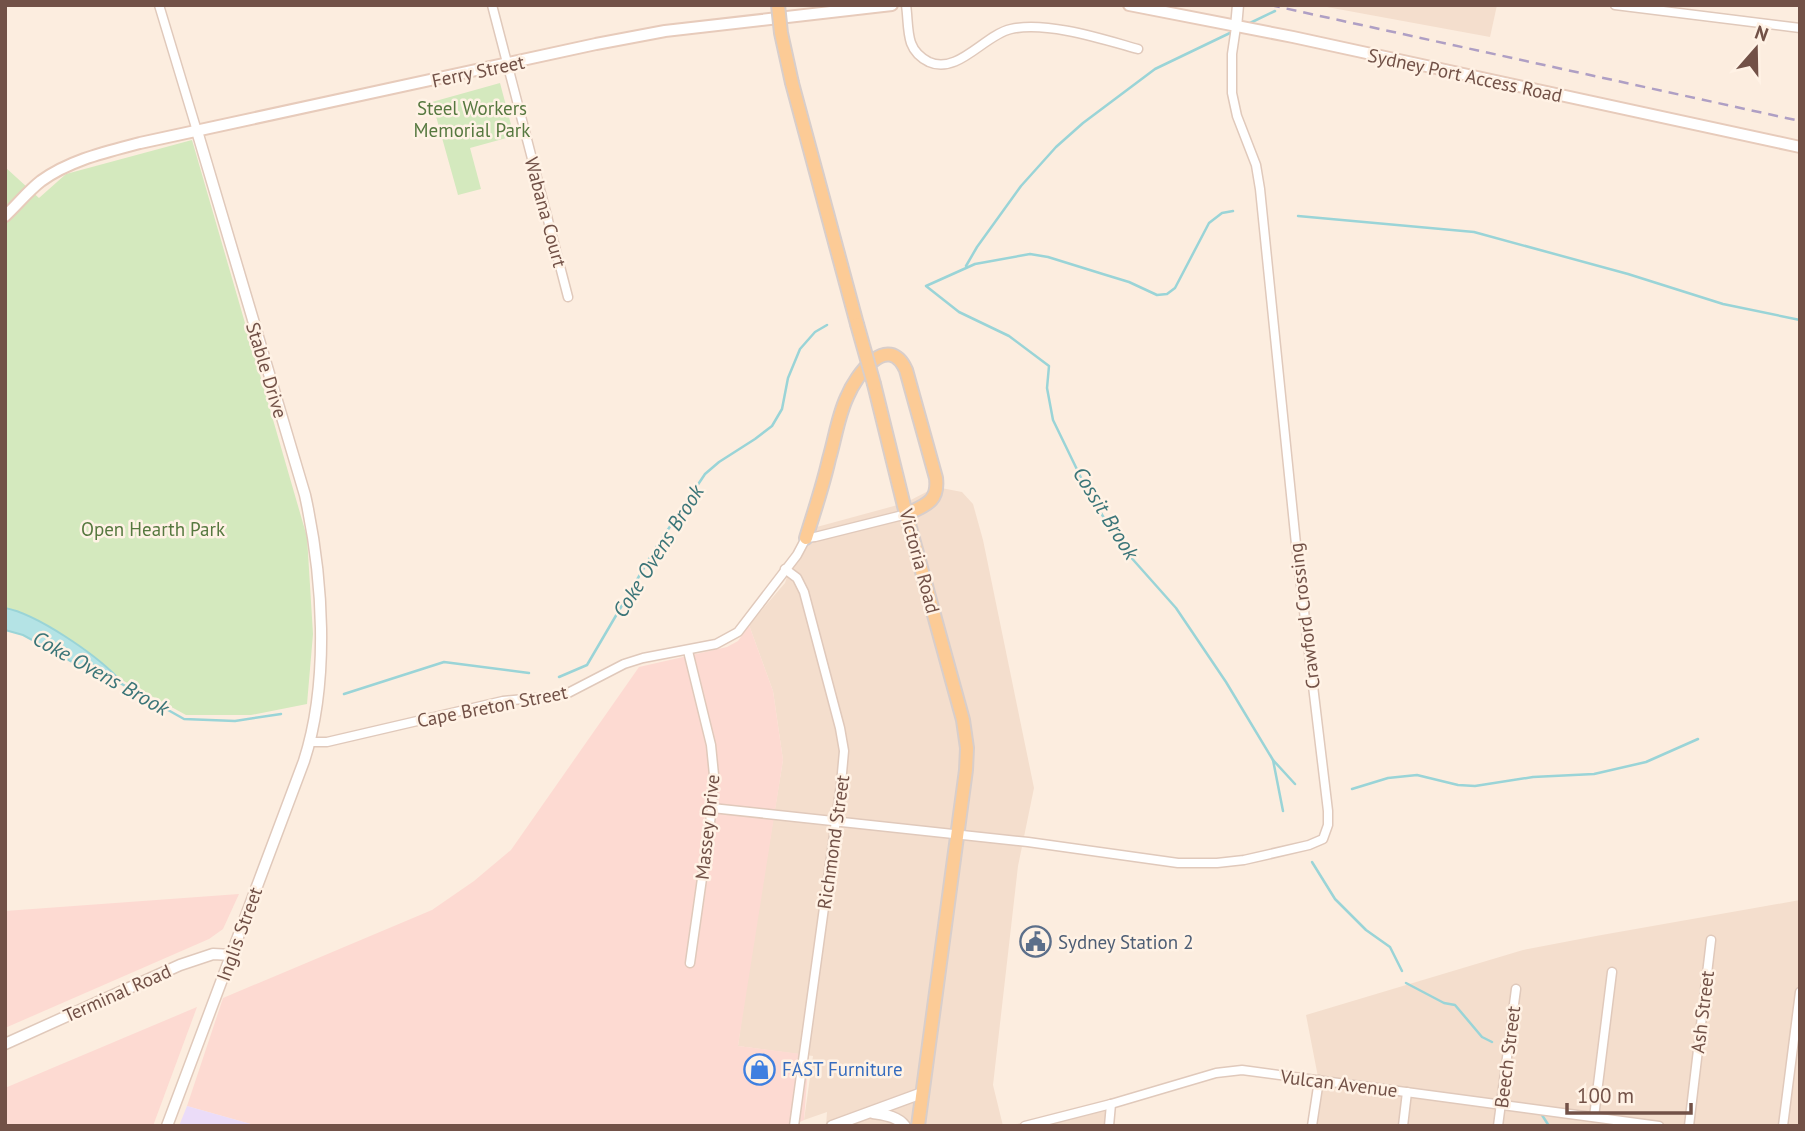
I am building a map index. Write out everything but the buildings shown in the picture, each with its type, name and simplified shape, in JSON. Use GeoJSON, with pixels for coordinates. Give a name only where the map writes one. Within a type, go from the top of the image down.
{"type":"FeatureCollection","features":[{"type":"Feature","properties":{"kind":"main road","name":"Victoria Road"},"geometry":{"type":"LineString","coordinates":[[778,5],[792,83],[965,726],[966,770],[918,1126]]}},
{"type":"Feature","properties":{"kind":"main road","name":"Ferry Street"},"geometry":{"type":"LineString","coordinates":[[5,216],[40,182],[59,170],[92,156],[139,143],[665,31],[892,5]]}},
{"type":"Feature","properties":{"kind":"main road","name":"Sydney Port Access Road"},"geometry":{"type":"LineString","coordinates":[[1129,5],[1293,37],[1800,147]]}},
{"type":"Feature","properties":{"kind":"main road"},"geometry":{"type":"LineString","coordinates":[[806,538],[847,396],[872,361],[886,354],[898,358],[906,370],[936,478],[933,499],[906,514]]}},
{"type":"Feature","properties":{"kind":"street","name":"Stable Drive"},"geometry":{"type":"LineString","coordinates":[[159,5],[305,495],[314,536],[319,580],[320,634],[319,677],[310,742]]}},
{"type":"Feature","properties":{"kind":"street","name":"Wabana Court"},"geometry":{"type":"LineString","coordinates":[[492,5],[568,297]]}},
{"type":"Feature","properties":{"kind":"street"},"geometry":{"type":"LineString","coordinates":[[905,5],[915,51],[934,64],[943,65],[964,57],[994,36],[1010,29],[1045,28],[1138,49]]}},
{"type":"Feature","properties":{"kind":"street"},"geometry":{"type":"LineString","coordinates":[[1236,27],[1238,5]]}},
{"type":"Feature","properties":{"kind":"street"},"geometry":{"type":"LineString","coordinates":[[1615,5],[1800,28]]}},
{"type":"Feature","properties":{"kind":"street","name":"Crawford Crossing"},"geometry":{"type":"LineString","coordinates":[[712,808],[1042,844],[1178,863],[1244,860],[1309,845],[1323,839],[1328,825],[1328,811],[1296,544],[1260,189],[1256,165],[1237,116],[1232,93],[1232,54],[1236,27]]}},
{"type":"Feature","properties":{"kind":"street"},"geometry":{"type":"LineString","coordinates":[[806,538],[906,514]]}},
{"type":"Feature","properties":{"kind":"street","name":"Cape Breton Street"},"geometry":{"type":"LineString","coordinates":[[310,742],[327,742],[503,701],[556,696],[568,693],[624,664],[716,644],[738,632],[797,555],[806,538]]}},
{"type":"Feature","properties":{"kind":"street","name":"Richmond Street"},"geometry":{"type":"LineString","coordinates":[[785,569],[797,578],[801,586],[844,751],[794,1126]]}},
{"type":"Feature","properties":{"kind":"street","name":"Massey Drive"},"geometry":{"type":"LineString","coordinates":[[688,651],[713,758],[714,775],[712,808],[690,963]]}},
{"type":"Feature","properties":{"kind":"street","name":"Inglis Street"},"geometry":{"type":"LineString","coordinates":[[167,1126],[310,742]]}},
{"type":"Feature","properties":{"kind":"street","name":"Ash Street"},"geometry":{"type":"LineString","coordinates":[[1689,1126],[1711,940]]}},
{"type":"Feature","properties":{"kind":"street","name":"Terminal Road"},"geometry":{"type":"LineString","coordinates":[[5,1044],[191,961],[213,954],[232,955]]}},
{"type":"Feature","properties":{"kind":"street"},"geometry":{"type":"LineString","coordinates":[[1594,1117],[1612,972]]}},
{"type":"Feature","properties":{"kind":"street","name":"Beech Street"},"geometry":{"type":"LineString","coordinates":[[1498,1126],[1516,989]]}},
{"type":"Feature","properties":{"kind":"street"},"geometry":{"type":"LineString","coordinates":[[1783,1126],[1800,992]]}},
{"type":"Feature","properties":{"kind":"street","name":"Vulcan Avenue"},"geometry":{"type":"LineString","coordinates":[[1025,1126],[1216,1073],[1248,1071],[1659,1126]]}},
{"type":"Feature","properties":{"kind":"street"},"geometry":{"type":"LineString","coordinates":[[1312,1126],[1319,1080]]}},
{"type":"Feature","properties":{"kind":"street"},"geometry":{"type":"LineString","coordinates":[[1403,1126],[1407,1092]]}},
{"type":"Feature","properties":{"kind":"street"},"geometry":{"type":"LineString","coordinates":[[832,1126],[922,1093]]}},
{"type":"Feature","properties":{"kind":"street"},"geometry":{"type":"LineString","coordinates":[[1109,1126],[1111,1104]]}},
{"type":"Feature","properties":{"kind":"street"},"geometry":{"type":"LineString","coordinates":[[869,1113],[901,1120],[905,1126]]}},
{"type":"Feature","properties":{"kind":"shaded area"},"geometry":{"type":"Polygon","coordinates":[[[1316,5],[1497,5],[1490,37],[1316,5]]]}},
{"type":"Feature","properties":{"kind":"shaded area"},"geometry":{"type":"Polygon","coordinates":[[[936,487],[962,492],[973,504],[983,540],[1034,788],[1018,866],[993,1085],[1003,1126],[826,1126],[827,1112],[804,1120],[813,1056],[738,1046],[783,760],[773,691],[749,625],[785,583],[802,531],[905,503],[936,487]]]}},
{"type":"Feature","properties":{"kind":"shaded area"},"geometry":{"type":"Polygon","coordinates":[[[749,625],[773,691],[783,760],[738,1046],[809,1055],[804,1120],[792,1126],[258,1126],[187,1106],[223,998],[432,910],[474,881],[511,850],[639,667],[727,647],[738,641],[749,625]]]}},
{"type":"Feature","properties":{"kind":"shaded area"},"geometry":{"type":"Polygon","coordinates":[[[239,894],[223,929],[209,939],[5,1028],[5,911],[239,894]]]}},
{"type":"Feature","properties":{"kind":"shaded area"},"geometry":{"type":"Polygon","coordinates":[[[1800,900],[1800,1126],[1311,1126],[1318,1077],[1306,1015],[1523,950],[1800,900]]]}},
{"type":"Feature","properties":{"kind":"shaded area"},"geometry":{"type":"Polygon","coordinates":[[[197,1007],[153,1126],[5,1126],[5,1088],[197,1007]]]}},
{"type":"Feature","properties":{"kind":"shaded area"},"geometry":{"type":"Polygon","coordinates":[[[1111,1099],[1109,1126],[1009,1126],[1111,1099]]]}},
{"type":"Feature","properties":{"kind":"shaded area"},"geometry":{"type":"Polygon","coordinates":[[[187,1106],[258,1126],[179,1126],[187,1106]]]}},
{"type":"Feature","properties":{"kind":"green space","name":"Steel Workers Memorial Park"},"geometry":{"type":"Polygon","coordinates":[[[500,83],[514,136],[470,148],[481,189],[458,195],[432,102],[500,83]]]}},
{"type":"Feature","properties":{"kind":"green space","name":"Open Hearth Park"},"geometry":{"type":"Polygon","coordinates":[[[192,140],[307,537],[313,634],[307,704],[251,715],[186,715],[25,627],[5,621],[5,167],[39,198],[66,174],[192,140]]]}},
{"type":"Feature","properties":{"kind":"water"},"geometry":{"type":"Polygon","coordinates":[[[5,608],[49,626],[95,658],[118,678],[94,674],[23,635],[5,630],[5,608]]]}},
{"type":"Feature","properties":{"kind":"waterway"},"geometry":{"type":"LineString","coordinates":[[1250,23],[1275,11]]}},
{"type":"Feature","properties":{"kind":"waterway"},"geometry":{"type":"LineString","coordinates":[[966,266],[1021,186],[1056,147],[1083,123],[1155,69],[1232,32]]}},
{"type":"Feature","properties":{"kind":"waterway","name":"Cossit Brook"},"geometry":{"type":"LineString","coordinates":[[1233,211],[1222,213],[1209,223],[1175,288],[1167,294],[1157,295],[1129,282],[1030,254],[975,264],[926,286],[959,312],[1009,336],[1049,366],[1047,388],[1053,420],[1085,486],[1120,545],[1176,608],[1226,682],[1273,760],[1283,811]]}},
{"type":"Feature","properties":{"kind":"waterway"},"geometry":{"type":"LineString","coordinates":[[1298,216],[1474,232],[1628,274],[1723,304],[1800,320]]}},
{"type":"Feature","properties":{"kind":"waterway","name":"Coke Ovens Brook"},"geometry":{"type":"LineString","coordinates":[[559,677],[587,665],[655,549],[705,474],[772,426],[782,409],[788,378],[800,349],[815,332],[827,325]]}},
{"type":"Feature","properties":{"kind":"waterway","name":"Coke Ovens Brook"},"geometry":{"type":"LineString","coordinates":[[344,694],[444,662],[529,673]]}},
{"type":"Feature","properties":{"kind":"waterway","name":"Coke Ovens Brook"},"geometry":{"type":"LineString","coordinates":[[104,674],[184,719],[235,721],[281,714]]}},
{"type":"Feature","properties":{"kind":"waterway"},"geometry":{"type":"LineString","coordinates":[[1352,789],[1388,778],[1417,775],[1458,785],[1475,786],[1533,777],[1594,774],[1646,762],[1698,739]]}},
{"type":"Feature","properties":{"kind":"waterway"},"geometry":{"type":"LineString","coordinates":[[1273,760],[1295,784]]}},
{"type":"Feature","properties":{"kind":"waterway","name":"Cossit Brook"},"geometry":{"type":"LineString","coordinates":[[1312,862],[1335,899],[1366,930],[1390,947],[1402,971]]}},
{"type":"Feature","properties":{"kind":"waterway","name":"Cossit Brook"},"geometry":{"type":"LineString","coordinates":[[1406,983],[1444,1003],[1455,1005],[1482,1037],[1492,1042]]}},
{"type":"Feature","properties":{"kind":"waterway","name":"Cossit Brook"},"geometry":{"type":"LineString","coordinates":[[1542,1115],[1549,1126]]}},
{"type":"Feature","properties":{"kind":"railway"},"geometry":{"type":"LineString","coordinates":[[1270,5],[1800,121]]}},
{"type":"Feature","properties":{"kind":"place","name":"Sydney Station 2"},"geometry":{"type":"Point","coordinates":[1035,942]}},
{"type":"Feature","properties":{"kind":"place","name":"FAST Furniture"},"geometry":{"type":"Point","coordinates":[759,1069]}}]}
